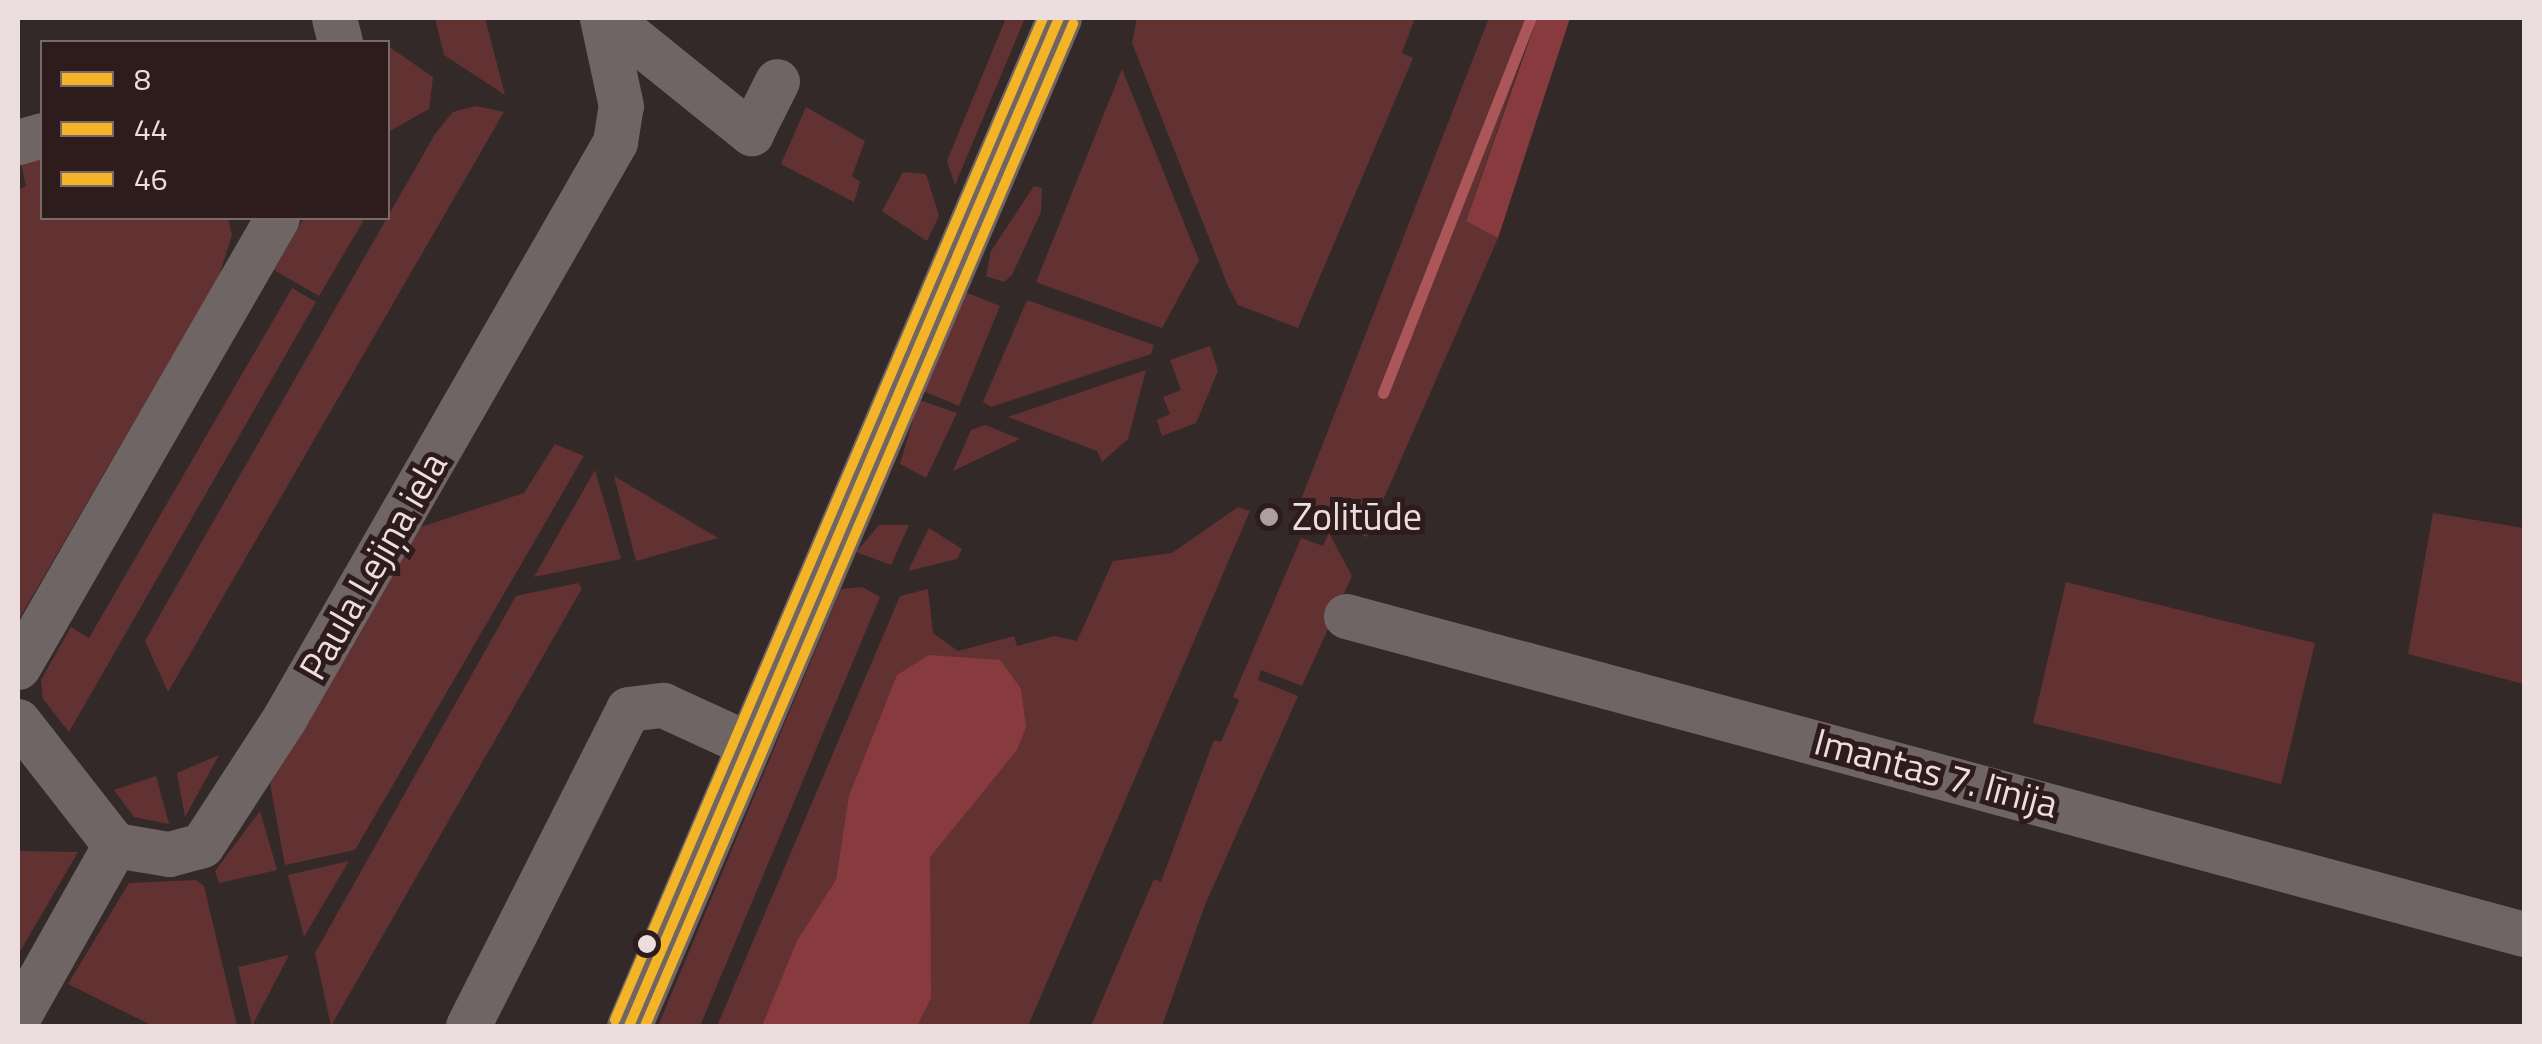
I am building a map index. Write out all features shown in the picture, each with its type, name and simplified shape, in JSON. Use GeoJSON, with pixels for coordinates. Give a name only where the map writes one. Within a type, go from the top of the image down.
{"type":"FeatureCollection","features":[{"type":"Feature","properties":{"kind":"street"},"geometry":{"type":"LineString","coordinates":[[605,18],[750,133],[777,81]]}},
{"type":"Feature","properties":{"kind":"street","name":"Paula Lejiņa iela"},"geometry":{"type":"LineString","coordinates":[[115,845],[169,854],[202,846],[265,751],[614,142],[621,106],[605,18]]}},
{"type":"Feature","properties":{"kind":"street"},"geometry":{"type":"LineString","coordinates":[[629,1026],[1059,18]]}},
{"type":"Feature","properties":{"kind":"street"},"geometry":{"type":"LineString","coordinates":[[18,667],[276,220]]}},
{"type":"Feature","properties":{"kind":"street","name":"Imantas 7. līnija"},"geometry":{"type":"LineString","coordinates":[[1346,616],[2524,934]]}},
{"type":"Feature","properties":{"kind":"street"},"geometry":{"type":"LineString","coordinates":[[468,1026],[628,710],[663,706],[748,744]]}},
{"type":"Feature","properties":{"kind":"street"},"geometry":{"type":"LineString","coordinates":[[18,722],[115,845],[18,1017]]}},
{"type":"Feature","properties":{"kind":"shaded area"},"geometry":{"type":"Polygon","coordinates":[[[435,18],[485,18],[505,95],[444,55],[435,18]]]}},
{"type":"Feature","properties":{"kind":"shaded area"},"geometry":{"type":"Polygon","coordinates":[[[1006,18],[1025,18],[955,185],[947,161],[1006,18]]]}},
{"type":"Feature","properties":{"kind":"shaded area"},"geometry":{"type":"Polygon","coordinates":[[[1137,18],[1415,18],[1402,53],[1413,58],[1298,328],[1238,305],[1228,286],[1132,43],[1137,18]]]}},
{"type":"Feature","properties":{"kind":"shaded area"},"geometry":{"type":"Polygon","coordinates":[[[1489,18],[1536,18],[1466,220],[1498,238],[1367,537],[1297,510],[1489,18]]]}},
{"type":"Feature","properties":{"kind":"shaded area"},"geometry":{"type":"Polygon","coordinates":[[[1537,18],[1570,18],[1498,238],[1466,221],[1537,18]]]}},
{"type":"Feature","properties":{"kind":"shaded area"},"geometry":{"type":"Polygon","coordinates":[[[390,47],[433,77],[429,109],[390,131],[390,47]]]}},
{"type":"Feature","properties":{"kind":"shaded area"},"geometry":{"type":"Polygon","coordinates":[[[1122,69],[1199,260],[1162,328],[1036,282],[1122,69]]]}},
{"type":"Feature","properties":{"kind":"shaded area"},"geometry":{"type":"Polygon","coordinates":[[[476,106],[504,112],[168,692],[145,641],[386,220],[390,220],[390,213],[435,134],[453,112],[476,106]]]}},
{"type":"Feature","properties":{"kind":"shaded area"},"geometry":{"type":"Polygon","coordinates":[[[806,107],[865,141],[852,176],[860,182],[854,202],[781,164],[806,107]]]}},
{"type":"Feature","properties":{"kind":"shaded area"},"geometry":{"type":"Polygon","coordinates":[[[40,155],[40,220],[228,220],[232,235],[219,276],[18,621],[18,190],[26,186],[20,160],[40,155]]]}},
{"type":"Feature","properties":{"kind":"shaded area"},"geometry":{"type":"Polygon","coordinates":[[[903,172],[926,174],[939,216],[927,241],[882,211],[903,172]]]}},
{"type":"Feature","properties":{"kind":"shaded area"},"geometry":{"type":"Polygon","coordinates":[[[1034,186],[1042,188],[1041,212],[1012,275],[1004,282],[986,276],[991,251],[1034,186]]]}},
{"type":"Feature","properties":{"kind":"shaded area"},"geometry":{"type":"Polygon","coordinates":[[[303,220],[364,220],[319,296],[274,270],[303,220]]]}},
{"type":"Feature","properties":{"kind":"shaded area"},"geometry":{"type":"Polygon","coordinates":[[[292,288],[316,302],[69,732],[43,699],[41,680],[71,627],[89,638],[292,288]]]}},
{"type":"Feature","properties":{"kind":"shaded area"},"geometry":{"type":"Polygon","coordinates":[[[965,292],[1000,306],[959,406],[923,391],[965,292]]]}},
{"type":"Feature","properties":{"kind":"shaded area"},"geometry":{"type":"Polygon","coordinates":[[[1027,300],[1154,345],[1151,354],[991,407],[983,402],[1027,300]]]}},
{"type":"Feature","properties":{"kind":"shaded area"},"geometry":{"type":"Polygon","coordinates":[[[1210,346],[1218,371],[1196,423],[1162,436],[1157,420],[1170,414],[1163,397],[1181,390],[1170,360],[1210,346]]]}},
{"type":"Feature","properties":{"kind":"shaded area"},"geometry":{"type":"Polygon","coordinates":[[[1146,370],[1128,439],[1102,462],[1097,451],[1008,417],[1146,370]]]}},
{"type":"Feature","properties":{"kind":"shaded area"},"geometry":{"type":"Polygon","coordinates":[[[919,400],[957,413],[926,478],[900,464],[919,400]]]}},
{"type":"Feature","properties":{"kind":"shaded area"},"geometry":{"type":"Polygon","coordinates":[[[985,425],[1020,439],[953,471],[971,430],[985,425]]]}},
{"type":"Feature","properties":{"kind":"shaded area"},"geometry":{"type":"Polygon","coordinates":[[[555,444],[584,456],[355,850],[285,865],[270,784],[406,532],[524,493],[555,444]]]}},
{"type":"Feature","properties":{"kind":"shaded area"},"geometry":{"type":"Polygon","coordinates":[[[595,470],[621,559],[534,577],[595,470]]]}},
{"type":"Feature","properties":{"kind":"shaded area"},"geometry":{"type":"Polygon","coordinates":[[[614,476],[718,538],[636,561],[614,476]]]}},
{"type":"Feature","properties":{"kind":"shaded area"},"geometry":{"type":"Polygon","coordinates":[[[1238,507],[1250,511],[1028,1026],[717,1026],[900,596],[928,589],[933,633],[958,651],[1014,636],[1017,646],[1054,636],[1077,641],[1113,561],[1172,553],[1238,507]]]}},
{"type":"Feature","properties":{"kind":"shaded area"},"geometry":{"type":"Polygon","coordinates":[[[2433,513],[2524,528],[2524,684],[2408,654],[2433,513]]]}},
{"type":"Feature","properties":{"kind":"shaded area"},"geometry":{"type":"Polygon","coordinates":[[[879,525],[909,525],[891,565],[856,552],[879,525]]]}},
{"type":"Feature","properties":{"kind":"shaded area"},"geometry":{"type":"Polygon","coordinates":[[[929,528],[962,549],[957,559],[908,571],[929,528]]]}},
{"type":"Feature","properties":{"kind":"shaded area"},"geometry":{"type":"Polygon","coordinates":[[[1329,533],[1352,576],[1302,686],[1261,670],[1258,680],[1298,696],[1205,905],[1162,1026],[1091,1026],[1154,879],[1161,882],[1214,740],[1221,742],[1239,700],[1233,697],[1301,538],[1323,546],[1329,533]]]}},
{"type":"Feature","properties":{"kind":"shaded area"},"geometry":{"type":"Polygon","coordinates":[[[2066,582],[2315,643],[2281,784],[2033,723],[2066,582]]]}},
{"type":"Feature","properties":{"kind":"shaded area"},"geometry":{"type":"Polygon","coordinates":[[[578,583],[582,588],[331,1026],[315,953],[516,596],[578,583]]]}},
{"type":"Feature","properties":{"kind":"shaded area"},"geometry":{"type":"Polygon","coordinates":[[[862,587],[880,597],[700,1026],[658,1026],[841,589],[862,587]]]}},
{"type":"Feature","properties":{"kind":"shaded area"},"geometry":{"type":"Polygon","coordinates":[[[929,655],[1000,660],[1021,689],[1026,727],[1017,750],[930,857],[931,998],[917,1026],[762,1026],[797,941],[836,880],[849,796],[897,675],[929,655]]]}},
{"type":"Feature","properties":{"kind":"shaded area"},"geometry":{"type":"Polygon","coordinates":[[[219,755],[185,817],[177,773],[219,755]]]}},
{"type":"Feature","properties":{"kind":"shaded area"},"geometry":{"type":"Polygon","coordinates":[[[156,776],[169,824],[134,817],[114,790],[156,776]]]}},
{"type":"Feature","properties":{"kind":"shaded area"},"geometry":{"type":"Polygon","coordinates":[[[260,811],[277,870],[219,883],[215,871],[260,811]]]}},
{"type":"Feature","properties":{"kind":"shaded area"},"geometry":{"type":"Polygon","coordinates":[[[18,851],[78,852],[18,955],[18,851]]]}},
{"type":"Feature","properties":{"kind":"shaded area"},"geometry":{"type":"Polygon","coordinates":[[[349,861],[304,937],[288,875],[349,861]]]}},
{"type":"Feature","properties":{"kind":"shaded area"},"geometry":{"type":"Polygon","coordinates":[[[196,880],[204,886],[237,1026],[153,1026],[68,984],[129,883],[196,880]]]}},
{"type":"Feature","properties":{"kind":"shaded area"},"geometry":{"type":"Polygon","coordinates":[[[289,955],[252,1026],[238,967],[289,955]]]}},
{"type":"Feature","properties":{"kind":"waterway"},"geometry":{"type":"LineString","coordinates":[[1383,393],[1531,18]]}},
{"type":"Feature","properties":{"kind":"transit line","name":"46"},"geometry":{"type":"LineString","coordinates":[[615,1020],[1043,18]]}},
{"type":"Feature","properties":{"kind":"transit line","name":"8"},"geometry":{"type":"LineString","coordinates":[[629,1026],[1059,18]]}},
{"type":"Feature","properties":{"kind":"transit line","name":"44"},"geometry":{"type":"LineString","coordinates":[[645,1026],[1073,24]]}},
{"type":"Feature","properties":{"kind":"place","name":"Zolitūde"},"geometry":{"type":"Point","coordinates":[1269,517]}}]}
